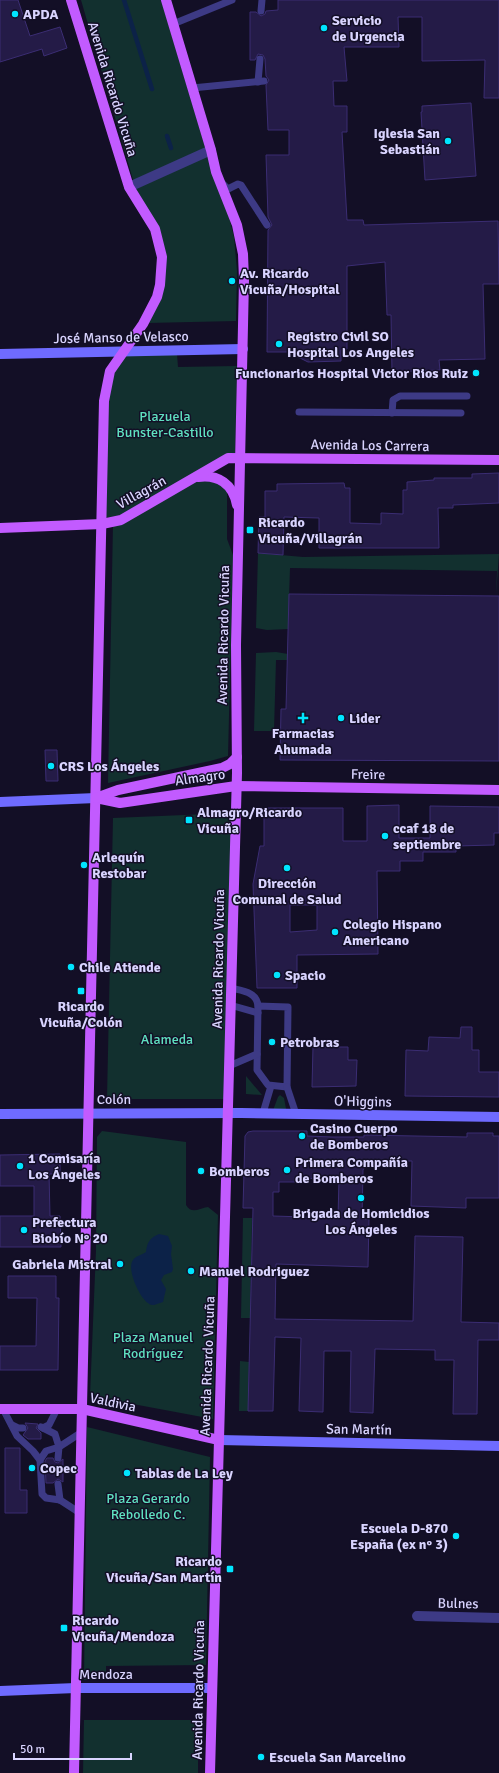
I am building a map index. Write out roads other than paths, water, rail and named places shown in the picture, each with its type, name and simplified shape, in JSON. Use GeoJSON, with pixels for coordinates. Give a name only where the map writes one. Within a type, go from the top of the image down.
{"type":"FeatureCollection","features":[{"type":"Feature","properties":{"kind":"main road","name":"Avenida Ricardo Vicuña"},"geometry":{"type":"LineString","coordinates":[[71,0],[129,187],[155,229],[162,256],[162,271],[157,296],[148,316],[110,371],[106,388],[74,1773]]}},
{"type":"Feature","properties":{"kind":"main road","name":"Avenida Ricardo Vicuña"},"geometry":{"type":"LineString","coordinates":[[166,0],[211,150],[216,172],[233,213],[243,254],[244,280],[236,645],[237,757],[210,1773]]}},
{"type":"Feature","properties":{"kind":"main road","name":"José Manso de Velasco"},"geometry":{"type":"LineString","coordinates":[[0,354],[243,349]]}},
{"type":"Feature","properties":{"kind":"main road","name":"Villagrán"},"geometry":{"type":"LineString","coordinates":[[0,528],[102,524],[116,522],[130,516],[228,458],[240,458]]}},
{"type":"Feature","properties":{"kind":"main road","name":"Avenida Los Carrera"},"geometry":{"type":"LineString","coordinates":[[240,458],[499,460]]}},
{"type":"Feature","properties":{"kind":"main road"},"geometry":{"type":"LineString","coordinates":[[196,477],[211,476],[223,480],[233,494],[239,521]]}},
{"type":"Feature","properties":{"kind":"main road","name":"Almagro"},"geometry":{"type":"LineString","coordinates":[[96,798],[118,790],[222,768],[230,764],[237,757]]}},
{"type":"Feature","properties":{"kind":"main road","name":"Almagro"},"geometry":{"type":"LineString","coordinates":[[0,802],[96,798],[120,803],[236,786]]}},
{"type":"Feature","properties":{"kind":"main road","name":"Freire"},"geometry":{"type":"LineString","coordinates":[[236,786],[499,790]]}},
{"type":"Feature","properties":{"kind":"main road","name":"Colón"},"geometry":{"type":"LineString","coordinates":[[0,1114],[228,1113]]}},
{"type":"Feature","properties":{"kind":"main road","name":"O'Higgins"},"geometry":{"type":"LineString","coordinates":[[228,1113],[499,1117]]}},
{"type":"Feature","properties":{"kind":"main road","name":"Valdivia"},"geometry":{"type":"LineString","coordinates":[[2,1409],[82,1409],[219,1440]]}},
{"type":"Feature","properties":{"kind":"main road","name":"San Martín"},"geometry":{"type":"LineString","coordinates":[[219,1440],[499,1446]]}},
{"type":"Feature","properties":{"kind":"main road","name":"Mendoza"},"geometry":{"type":"LineString","coordinates":[[0,1691],[76,1688],[212,1688]]}},
{"type":"Feature","properties":{"kind":"street"},"geometry":{"type":"LineString","coordinates":[[129,187],[211,150]]}},
{"type":"Feature","properties":{"kind":"street","name":"Bulnes"},"geometry":{"type":"LineString","coordinates":[[417,1616],[499,1618]]}},
{"type":"Feature","properties":{"kind":"lane"},"geometry":{"type":"LineString","coordinates":[[173,24],[232,0]]}},
{"type":"Feature","properties":{"kind":"lane"},"geometry":{"type":"LineString","coordinates":[[261,12],[262,0]]}},
{"type":"Feature","properties":{"kind":"lane"},"geometry":{"type":"LineString","coordinates":[[192,88],[261,82],[260,59]]}},
{"type":"Feature","properties":{"kind":"lane"},"geometry":{"type":"LineString","coordinates":[[216,172],[225,187],[228,189],[238,184],[241,185],[267,224]]}},
{"type":"Feature","properties":{"kind":"lane"},"geometry":{"type":"LineString","coordinates":[[392,413],[393,400],[400,396],[467,396]]}},
{"type":"Feature","properties":{"kind":"lane"},"geometry":{"type":"LineString","coordinates":[[299,412],[461,413]]}},
{"type":"Feature","properties":{"kind":"lane"},"geometry":{"type":"LineString","coordinates":[[231,988],[244,991],[258,1000],[257,1070],[268,1085],[287,1087]]}},
{"type":"Feature","properties":{"kind":"lane"},"geometry":{"type":"LineString","coordinates":[[230,1005],[258,1010],[288,1007],[287,1087],[296,1114]]}},
{"type":"Feature","properties":{"kind":"lane"},"geometry":{"type":"LineString","coordinates":[[229,1066],[257,1054]]}},
{"type":"Feature","properties":{"kind":"lane"},"geometry":{"type":"LineString","coordinates":[[263,1113],[271,1086]]}},
{"type":"Feature","properties":{"kind":"lane"},"geometry":{"type":"LineString","coordinates":[[2,1409],[17,1436],[40,1460],[42,1494],[46,1498],[60,1500],[80,1513]]}},
{"type":"Feature","properties":{"kind":"lane"},"geometry":{"type":"LineString","coordinates":[[57,1409],[49,1425],[42,1428],[54,1434],[59,1447],[58,1458]]}},
{"type":"Feature","properties":{"kind":"lane"},"geometry":{"type":"LineString","coordinates":[[12,1425],[18,1428],[23,1428]]}},
{"type":"Feature","properties":{"kind":"lane"},"geometry":{"type":"LineString","coordinates":[[40,1460],[46,1451],[59,1447],[82,1432]]}},
{"type":"Feature","properties":{"kind":"lane"},"geometry":{"type":"LineString","coordinates":[[58,1484],[60,1500]]}},
{"type":"Feature","properties":{"kind":"water"},"geometry":{"type":"Polygon","coordinates":[[[159,1234],[168,1236],[172,1246],[171,1254],[173,1269],[172,1272],[164,1275],[161,1280],[166,1289],[163,1302],[152,1305],[145,1300],[138,1290],[131,1270],[131,1264],[135,1257],[146,1252],[150,1241],[153,1237],[159,1234]]]}},
{"type":"Feature","properties":{"kind":"waterway"},"geometry":{"type":"LineString","coordinates":[[124,0],[152,89]]}},
{"type":"Feature","properties":{"kind":"waterway"},"geometry":{"type":"LineString","coordinates":[[167,136],[171,148]]}},
{"type":"Feature","properties":{"kind":"place","name":"APDA"},"geometry":{"type":"Point","coordinates":[15,14]}},
{"type":"Feature","properties":{"kind":"place","name":"Servicio de Urgencia"},"geometry":{"type":"Point","coordinates":[324,28]}},
{"type":"Feature","properties":{"kind":"place","name":"Iglesia San Sebastián"},"geometry":{"type":"Point","coordinates":[448,141]}},
{"type":"Feature","properties":{"kind":"place","name":"Av. Ricardo Vicuña/Hospital"},"geometry":{"type":"Point","coordinates":[232,281]}},
{"type":"Feature","properties":{"kind":"place","name":"Registro Civil SO Hospital Los Angeles"},"geometry":{"type":"Point","coordinates":[279,344]}},
{"type":"Feature","properties":{"kind":"place","name":"Funcionarios Hospital Victor Rios Ruiz"},"geometry":{"type":"Point","coordinates":[476,373]}},
{"type":"Feature","properties":{"kind":"place","name":"Ricardo Vicuña/Villagrán"},"geometry":{"type":"Point","coordinates":[250,530]}},
{"type":"Feature","properties":{"kind":"place","name":"Farmacias Ahumada"},"geometry":{"type":"Point","coordinates":[303,718]}},
{"type":"Feature","properties":{"kind":"place","name":"Lider"},"geometry":{"type":"Point","coordinates":[341,718]}},
{"type":"Feature","properties":{"kind":"place","name":"CRS Los Ángeles"},"geometry":{"type":"Point","coordinates":[51,766]}},
{"type":"Feature","properties":{"kind":"place","name":"Almagro/Ricardo Vicuña"},"geometry":{"type":"Point","coordinates":[189,820]}},
{"type":"Feature","properties":{"kind":"place","name":"ccaf 18 de septiembre"},"geometry":{"type":"Point","coordinates":[385,836]}},
{"type":"Feature","properties":{"kind":"place","name":"Arlequín Restobar"},"geometry":{"type":"Point","coordinates":[84,865]}},
{"type":"Feature","properties":{"kind":"place","name":"Dirección Comunal de Salud"},"geometry":{"type":"Point","coordinates":[287,868]}},
{"type":"Feature","properties":{"kind":"place","name":"Colegio Hispano Americano"},"geometry":{"type":"Point","coordinates":[335,932]}},
{"type":"Feature","properties":{"kind":"place","name":"Chile Atiende"},"geometry":{"type":"Point","coordinates":[71,967]}},
{"type":"Feature","properties":{"kind":"place","name":"Spacio"},"geometry":{"type":"Point","coordinates":[277,975]}},
{"type":"Feature","properties":{"kind":"place","name":"Ricardo Vicuña/Colón"},"geometry":{"type":"Point","coordinates":[81,991]}},
{"type":"Feature","properties":{"kind":"place","name":"Petrobras"},"geometry":{"type":"Point","coordinates":[272,1042]}},
{"type":"Feature","properties":{"kind":"place","name":"Casino Cuerpo de Bomberos"},"geometry":{"type":"Point","coordinates":[302,1136]}},
{"type":"Feature","properties":{"kind":"place","name":"1 Comisaría Los Ángeles"},"geometry":{"type":"Point","coordinates":[20,1166]}},
{"type":"Feature","properties":{"kind":"place","name":"Primera Compañía de Bomberos"},"geometry":{"type":"Point","coordinates":[287,1170]}},
{"type":"Feature","properties":{"kind":"place","name":"Bomberos"},"geometry":{"type":"Point","coordinates":[201,1171]}},
{"type":"Feature","properties":{"kind":"place","name":"Brigada de Homicidios Los Ángeles"},"geometry":{"type":"Point","coordinates":[361,1198]}},
{"type":"Feature","properties":{"kind":"place","name":"Prefectura Biobío N° 20"},"geometry":{"type":"Point","coordinates":[24,1230]}},
{"type":"Feature","properties":{"kind":"place","name":"Gabriela Mistral"},"geometry":{"type":"Point","coordinates":[120,1264]}},
{"type":"Feature","properties":{"kind":"place","name":"Manuel Rodriguez"},"geometry":{"type":"Point","coordinates":[191,1271]}},
{"type":"Feature","properties":{"kind":"place","name":"Copec"},"geometry":{"type":"Point","coordinates":[32,1468]}},
{"type":"Feature","properties":{"kind":"place","name":"Tablas de La Ley"},"geometry":{"type":"Point","coordinates":[127,1473]}},
{"type":"Feature","properties":{"kind":"place","name":"Escuela D-870 España (ex n° 3)"},"geometry":{"type":"Point","coordinates":[456,1536]}},
{"type":"Feature","properties":{"kind":"place","name":"Ricardo Vicuña/San Martín"},"geometry":{"type":"Point","coordinates":[230,1569]}},
{"type":"Feature","properties":{"kind":"place","name":"Ricardo Vicuña/Mendoza"},"geometry":{"type":"Point","coordinates":[64,1628]}},
{"type":"Feature","properties":{"kind":"place","name":"Escuela San Marcelino"},"geometry":{"type":"Point","coordinates":[261,1757]}},
{"type":"Feature","properties":{"kind":"park label","name":"Plazuela Bunster-Castillo"},"geometry":{"type":"Point","coordinates":[165,424]}},
{"type":"Feature","properties":{"kind":"park label","name":"Alameda"},"geometry":{"type":"Point","coordinates":[167,1039]}},
{"type":"Feature","properties":{"kind":"park label","name":"Plaza Manuel Rodríguez"},"geometry":{"type":"Point","coordinates":[153,1346]}},
{"type":"Feature","properties":{"kind":"park label","name":"Plaza Gerardo Rebolledo C."},"geometry":{"type":"Point","coordinates":[148,1506]}}]}
